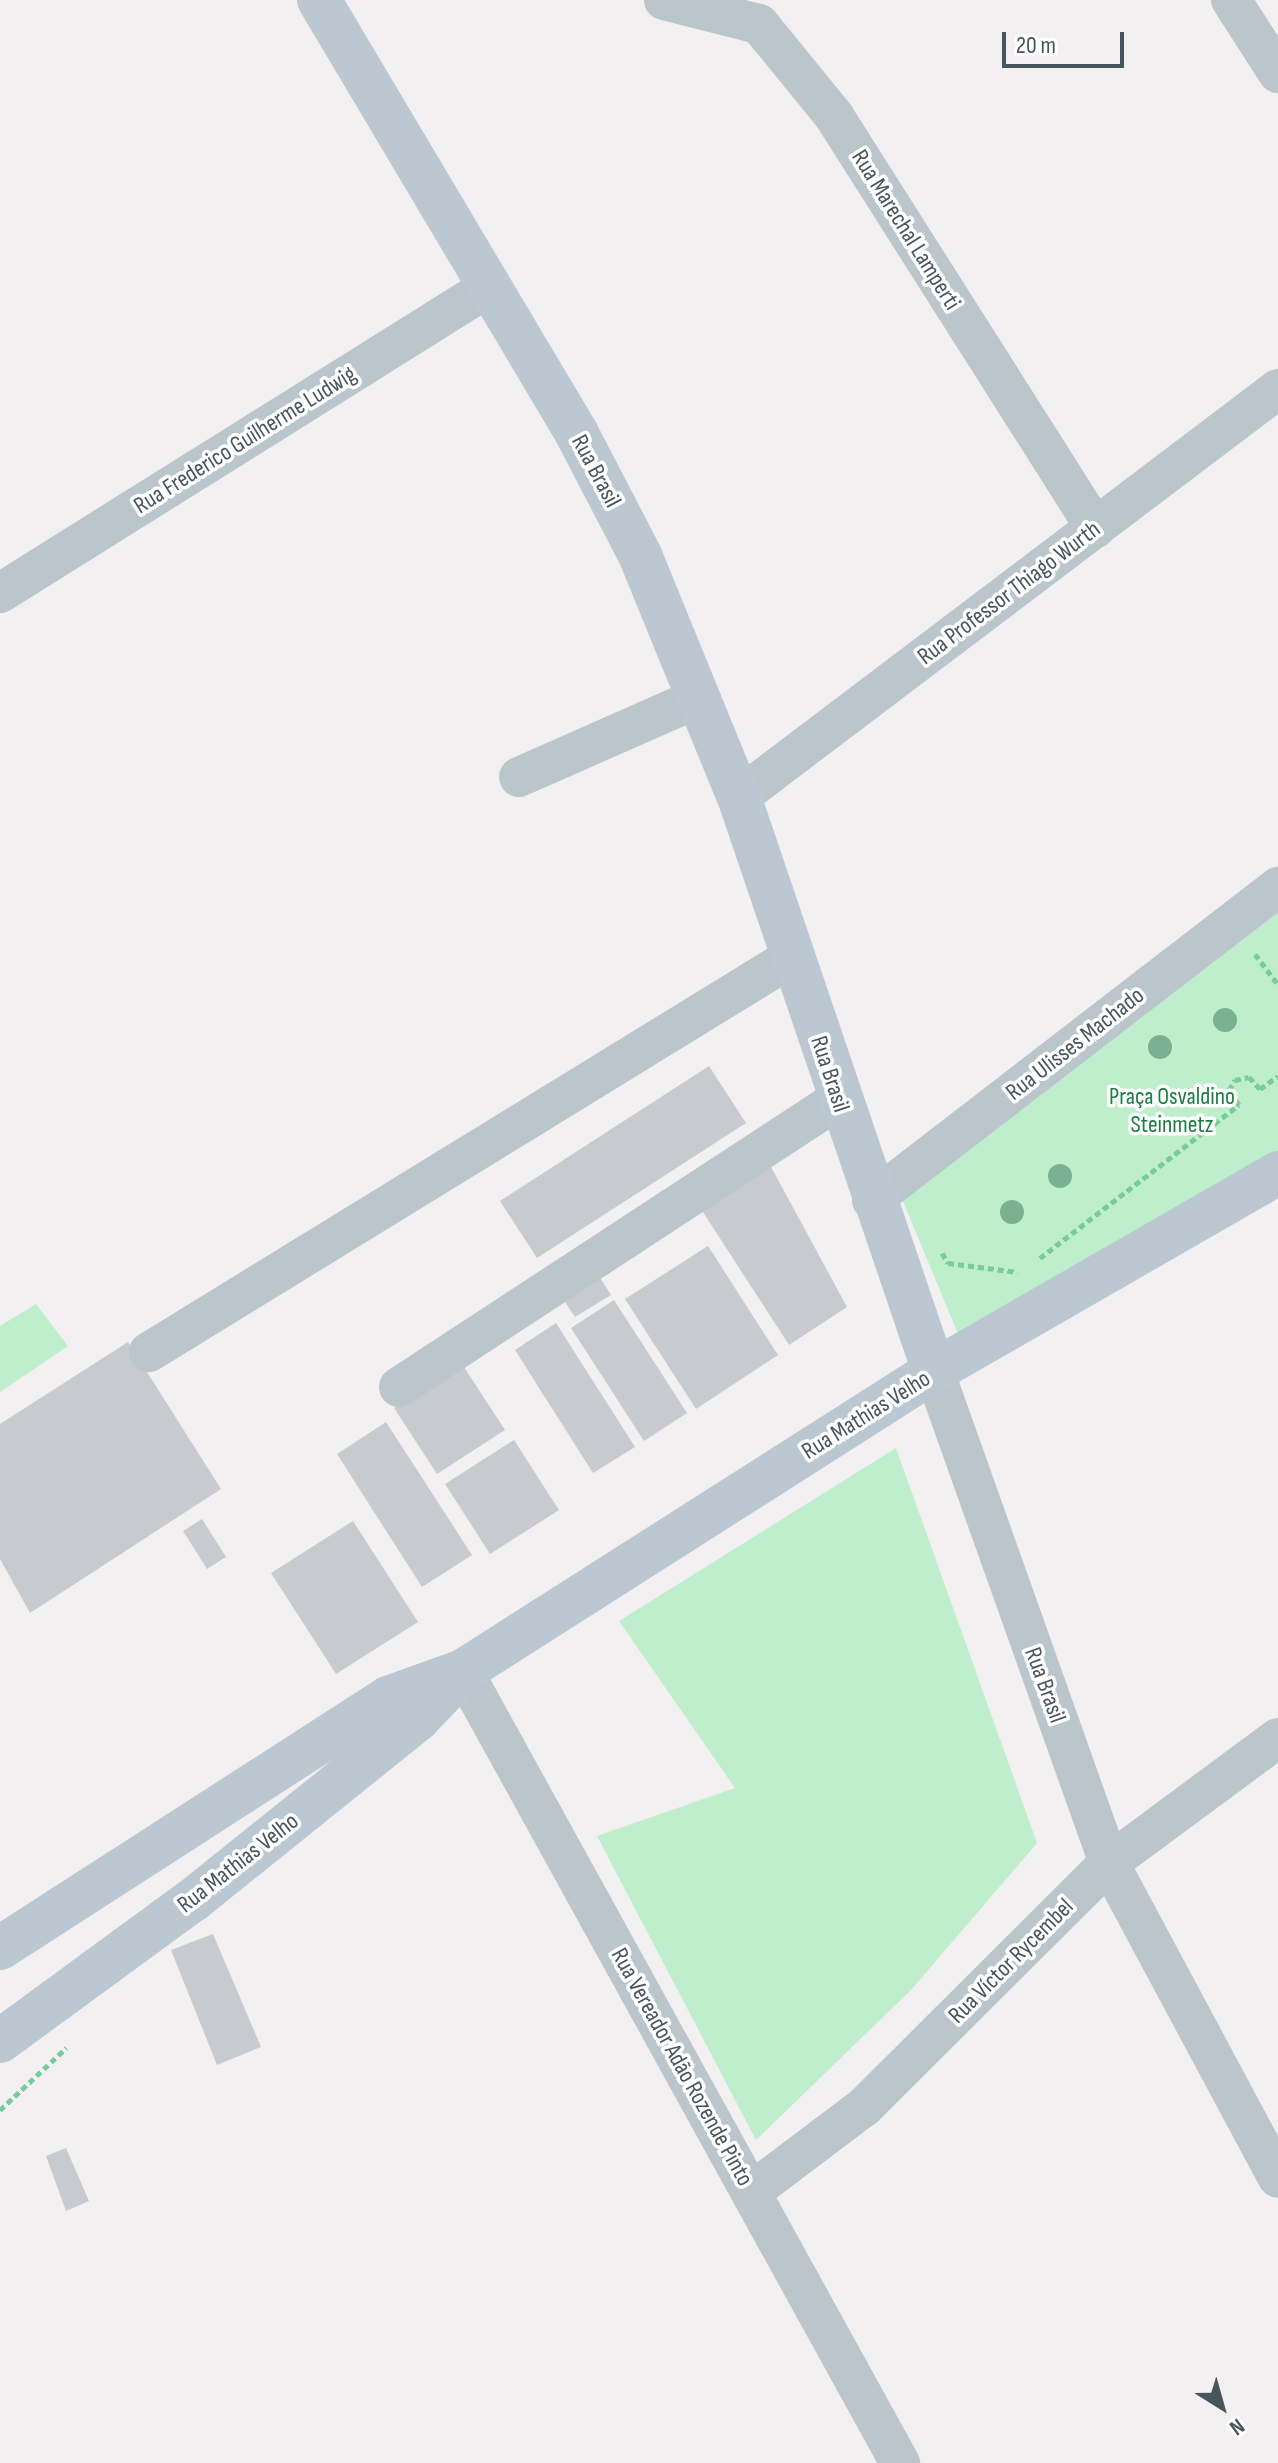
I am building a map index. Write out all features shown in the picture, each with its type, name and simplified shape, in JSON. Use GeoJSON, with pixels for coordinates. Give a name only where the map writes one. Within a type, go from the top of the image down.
{"type":"FeatureCollection","features":[{"type":"Feature","properties":{"kind":"street","name":"Rua Brasil"},"geometry":{"type":"LineString","coordinates":[[319,0],[489,287],[640,555],[739,797],[872,1200],[1109,1863],[1278,2178]]}},
{"type":"Feature","properties":{"kind":"street","name":"Rua Marechal Lamperti"},"geometry":{"type":"LineString","coordinates":[[664,0],[759,24],[834,116],[1095,528]]}},
{"type":"Feature","properties":{"kind":"street"},"geometry":{"type":"LineString","coordinates":[[1231,0],[1278,73]]}},
{"type":"Feature","properties":{"kind":"street","name":"Rua Frederico Guilherme Ludwig"},"geometry":{"type":"LineString","coordinates":[[0,593],[489,287]]}},
{"type":"Feature","properties":{"kind":"street","name":"Rua Professor Thiago Wurth"},"geometry":{"type":"LineString","coordinates":[[739,797],[1278,389]]}},
{"type":"Feature","properties":{"kind":"street"},"geometry":{"type":"LineString","coordinates":[[519,777],[698,698]]}},
{"type":"Feature","properties":{"kind":"street","name":"Rua Ulisses Machado"},"geometry":{"type":"LineString","coordinates":[[872,1200],[1278,887]]}},
{"type":"Feature","properties":{"kind":"street"},"geometry":{"type":"LineString","coordinates":[[149,1352],[792,957]]}},
{"type":"Feature","properties":{"kind":"street"},"geometry":{"type":"LineString","coordinates":[[399,1387],[839,1099]]}},
{"type":"Feature","properties":{"kind":"street","name":"Rua Mathias Velho"},"geometry":{"type":"LineString","coordinates":[[0,1948],[388,1698],[463,1671],[934,1371],[1278,1173]]}},
{"type":"Feature","properties":{"kind":"street","name":"Rua Mathias Velho"},"geometry":{"type":"LineString","coordinates":[[0,2041],[218,1881],[417,1720],[463,1671]]}},
{"type":"Feature","properties":{"kind":"street","name":"Rua Vereador Adão Rozende Pinto"},"geometry":{"type":"LineString","coordinates":[[463,1671],[900,2463]]}},
{"type":"Feature","properties":{"kind":"street","name":"Rua Víctor Rycembel"},"geometry":{"type":"LineString","coordinates":[[751,2192],[864,2107],[1109,1863],[1278,1738]]}},
{"type":"Feature","properties":{"kind":"path"},"geometry":{"type":"LineString","coordinates":[[1241,963],[1266,944]]}},
{"type":"Feature","properties":{"kind":"path"},"geometry":{"type":"LineString","coordinates":[[1254,953],[1278,985]]}},
{"type":"Feature","properties":{"kind":"path"},"geometry":{"type":"LineString","coordinates":[[1020,1273],[1239,1105],[1229,1090],[1235,1080],[1249,1077],[1260,1089],[1278,1076]]}},
{"type":"Feature","properties":{"kind":"path"},"geometry":{"type":"LineString","coordinates":[[936,1242],[948,1263],[1020,1273],[1088,1236]]}},
{"type":"Feature","properties":{"kind":"green space","name":"Praça Osvaldino Steinmetz"},"geometry":{"type":"Polygon","coordinates":[[[1278,906],[1278,1167],[966,1353],[900,1194],[1278,906]]]}},
{"type":"Feature","properties":{"kind":"green space"},"geometry":{"type":"Polygon","coordinates":[[[36,1304],[68,1346],[0,1392],[0,1326],[36,1304]]]}},
{"type":"Feature","properties":{"kind":"green space"},"geometry":{"type":"Polygon","coordinates":[[[896,1448],[1037,1843],[911,1990],[756,2140],[597,1836],[735,1788],[619,1621],[896,1448]]]}},
{"type":"Feature","properties":{"kind":"building"},"geometry":{"type":"Polygon","coordinates":[[[709,1066],[746,1123],[537,1258],[500,1201],[709,1066]]]}},
{"type":"Feature","properties":{"kind":"building"},"geometry":{"type":"Polygon","coordinates":[[[770,1165],[847,1307],[789,1345],[701,1209],[770,1165]]]}},
{"type":"Feature","properties":{"kind":"building"},"geometry":{"type":"Polygon","coordinates":[[[708,1246],[778,1355],[696,1409],[625,1299],[708,1246]]]}},
{"type":"Feature","properties":{"kind":"building"},"geometry":{"type":"Polygon","coordinates":[[[595,1270],[611,1295],[575,1317],[559,1293],[595,1270]]]}},
{"type":"Feature","properties":{"kind":"building"},"geometry":{"type":"Polygon","coordinates":[[[614,1300],[687,1413],[644,1441],[571,1328],[614,1300]]]}},
{"type":"Feature","properties":{"kind":"building"},"geometry":{"type":"Polygon","coordinates":[[[556,1323],[635,1447],[593,1473],[515,1350],[556,1323]]]}},
{"type":"Feature","properties":{"kind":"building"},"geometry":{"type":"Polygon","coordinates":[[[128,1342],[221,1489],[30,1613],[0,1559],[0,1424],[128,1342]]]}},
{"type":"Feature","properties":{"kind":"building"},"geometry":{"type":"Polygon","coordinates":[[[462,1364],[505,1430],[437,1474],[394,1408],[462,1364]]]}},
{"type":"Feature","properties":{"kind":"building"},"geometry":{"type":"Polygon","coordinates":[[[386,1422],[472,1555],[422,1587],[337,1454],[386,1422]]]}},
{"type":"Feature","properties":{"kind":"building"},"geometry":{"type":"Polygon","coordinates":[[[514,1440],[559,1510],[490,1554],[445,1484],[514,1440]]]}},
{"type":"Feature","properties":{"kind":"building"},"geometry":{"type":"Polygon","coordinates":[[[202,1519],[226,1557],[207,1569],[183,1531],[202,1519]]]}},
{"type":"Feature","properties":{"kind":"building"},"geometry":{"type":"Polygon","coordinates":[[[353,1521],[418,1622],[336,1674],[271,1573],[353,1521]]]}},
{"type":"Feature","properties":{"kind":"building"},"geometry":{"type":"Polygon","coordinates":[[[213,1934],[261,2047],[217,2065],[171,1950],[213,1934]]]}},
{"type":"Feature","properties":{"kind":"building"},"geometry":{"type":"Polygon","coordinates":[[[66,2148],[89,2201],[66,2211],[46,2156],[66,2148]]]}}]}
